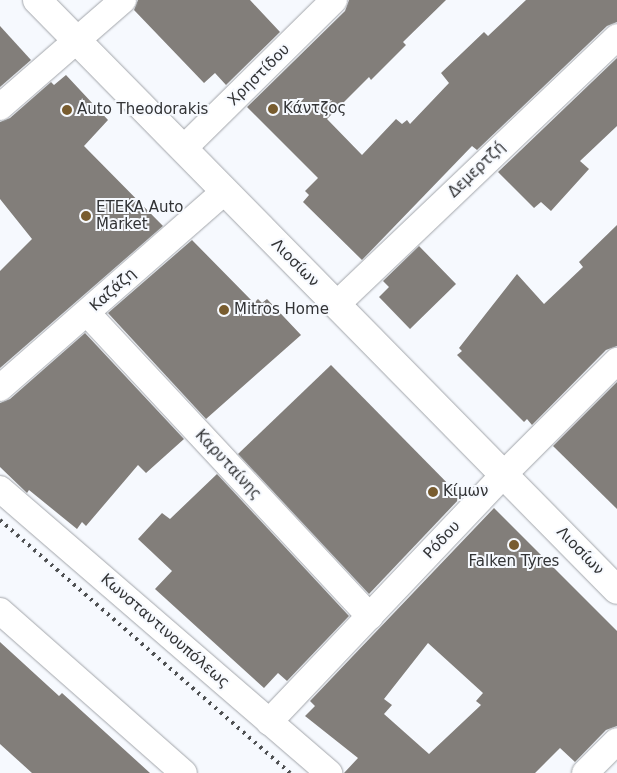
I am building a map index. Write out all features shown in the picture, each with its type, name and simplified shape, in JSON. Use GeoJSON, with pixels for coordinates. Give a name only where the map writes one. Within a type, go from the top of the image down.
{"type":"FeatureCollection","features":[{"type":"Feature","properties":{"kind":"main road","name":"Λιοσίων"},"geometry":{"type":"LineString","coordinates":[[37,0],[617,590]]}},
{"type":"Feature","properties":{"kind":"street"},"geometry":{"type":"LineString","coordinates":[[0,107],[123,0]]}},
{"type":"Feature","properties":{"kind":"street","name":"Χρηστίδου"},"geometry":{"type":"LineString","coordinates":[[183,150],[334,0]]}},
{"type":"Feature","properties":{"kind":"street","name":"Δεμερτζή"},"geometry":{"type":"LineString","coordinates":[[337,304],[617,37]]}},
{"type":"Feature","properties":{"kind":"street","name":"Καζάζη"},"geometry":{"type":"LineString","coordinates":[[0,388],[224,192]]}},
{"type":"Feature","properties":{"kind":"street","name":"Καρυταίνης"},"geometry":{"type":"LineString","coordinates":[[87,313],[370,617]]}},
{"type":"Feature","properties":{"kind":"street","name":"Ρόδου"},"geometry":{"type":"LineString","coordinates":[[269,722],[504,474],[617,361]]}},
{"type":"Feature","properties":{"kind":"street","name":"Κωνσταντινουπόλεως"},"geometry":{"type":"LineString","coordinates":[[0,489],[329,773]]}},
{"type":"Feature","properties":{"kind":"street"},"geometry":{"type":"LineString","coordinates":[[0,611],[184,773]]}},
{"type":"Feature","properties":{"kind":"street"},"geometry":{"type":"LineString","coordinates":[[585,773],[617,741]]}},
{"type":"Feature","properties":{"kind":"building"},"geometry":{"type":"Polygon","coordinates":[[[138,0],[250,0],[280,32],[226,85],[215,73],[204,83],[134,10],[138,0]]]}},
{"type":"Feature","properties":{"kind":"building"},"geometry":{"type":"Polygon","coordinates":[[[349,0],[446,0],[403,42],[406,45],[371,80],[369,77],[327,119],[362,155],[396,119],[402,124],[407,120],[410,124],[449,83],[441,73],[484,32],[488,36],[526,0],[617,0],[617,22],[607,26],[477,150],[472,146],[362,260],[303,202],[309,195],[305,191],[318,178],[247,107],[345,11],[349,0]]]}},
{"type":"Feature","properties":{"kind":"building"},"geometry":{"type":"Polygon","coordinates":[[[0,26],[31,60],[0,87],[0,26]]]}},
{"type":"Feature","properties":{"kind":"building"},"geometry":{"type":"Polygon","coordinates":[[[617,58],[617,126],[580,161],[589,169],[551,211],[541,202],[534,208],[498,172],[617,58]]]}},
{"type":"Feature","properties":{"kind":"building"},"geometry":{"type":"Polygon","coordinates":[[[66,75],[108,120],[84,146],[163,226],[0,368],[0,271],[32,239],[0,199],[0,122],[10,118],[51,82],[54,85],[66,75]]]}},
{"type":"Feature","properties":{"kind":"building"},"geometry":{"type":"Polygon","coordinates":[[[617,225],[617,346],[606,350],[532,425],[527,419],[524,422],[457,355],[462,351],[459,348],[517,274],[544,304],[583,267],[579,262],[617,225]]]}},
{"type":"Feature","properties":{"kind":"building"},"geometry":{"type":"Polygon","coordinates":[[[192,240],[254,303],[258,299],[262,303],[267,299],[301,335],[206,419],[108,313],[192,240]]]}},
{"type":"Feature","properties":{"kind":"building"},"geometry":{"type":"Polygon","coordinates":[[[419,246],[456,284],[410,329],[379,297],[389,287],[383,281],[419,246]]]}},
{"type":"Feature","properties":{"kind":"building"},"geometry":{"type":"Polygon","coordinates":[[[85,333],[184,439],[146,473],[138,465],[86,526],[82,522],[77,529],[29,490],[27,493],[0,467],[0,403],[10,399],[85,333]]]}},
{"type":"Feature","properties":{"kind":"building"},"geometry":{"type":"Polygon","coordinates":[[[331,365],[461,497],[369,594],[238,454],[331,365]]]}},
{"type":"Feature","properties":{"kind":"building"},"geometry":{"type":"Polygon","coordinates":[[[617,382],[617,509],[553,446],[617,382]]]}},
{"type":"Feature","properties":{"kind":"building"},"geometry":{"type":"Polygon","coordinates":[[[217,474],[349,616],[287,681],[278,673],[264,688],[155,589],[172,571],[138,539],[162,513],[170,519],[217,474]]]}},
{"type":"Feature","properties":{"kind":"building"},"geometry":{"type":"Polygon","coordinates":[[[494,508],[617,631],[617,726],[606,730],[575,762],[560,748],[535,773],[344,773],[358,758],[305,716],[315,706],[310,701],[494,508]],[[428,643],[384,699],[392,705],[384,714],[429,754],[481,705],[476,701],[483,693],[428,643]]]}},
{"type":"Feature","properties":{"kind":"building"},"geometry":{"type":"Polygon","coordinates":[[[0,642],[59,696],[62,693],[150,773],[32,773],[0,744],[0,642]]]}},
{"type":"Feature","properties":{"kind":"railway"},"geometry":{"type":"LineString","coordinates":[[0,520],[290,773]]}},
{"type":"Feature","properties":{"kind":"place","name":"Κάντζος"},"geometry":{"type":"Point","coordinates":[273,109]}},
{"type":"Feature","properties":{"kind":"place","name":"Auto Theodorakis"},"geometry":{"type":"Point","coordinates":[67,110]}},
{"type":"Feature","properties":{"kind":"place","name":"ETEKA Auto Market"},"geometry":{"type":"Point","coordinates":[86,216]}},
{"type":"Feature","properties":{"kind":"place","name":"Mitros Home"},"geometry":{"type":"Point","coordinates":[224,310]}},
{"type":"Feature","properties":{"kind":"place","name":"Κίμων"},"geometry":{"type":"Point","coordinates":[433,492]}},
{"type":"Feature","properties":{"kind":"place","name":"Falken Tyres"},"geometry":{"type":"Point","coordinates":[514,545]}}]}
